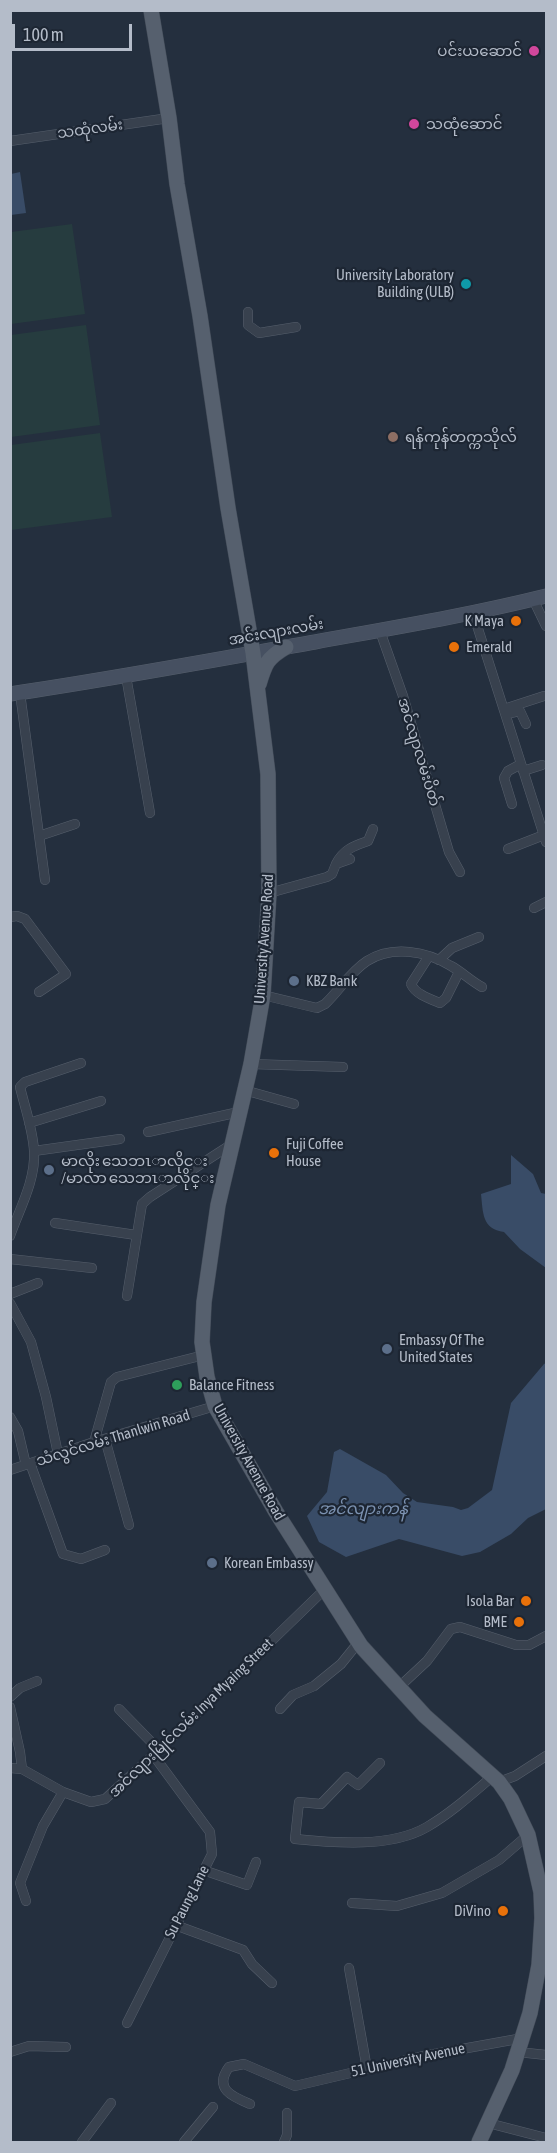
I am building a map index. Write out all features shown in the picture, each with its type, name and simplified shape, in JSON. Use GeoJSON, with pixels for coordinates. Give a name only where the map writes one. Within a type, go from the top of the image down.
{"type":"FeatureCollection","features":[{"type":"Feature","properties":{"kind":"main road","name":"University Avenue Road"},"geometry":{"type":"LineString","coordinates":[[151,10],[170,118],[177,184],[200,316],[225,491],[253,653],[268,774],[269,893],[263,994],[251,1064],[218,1205],[204,1302],[202,1342],[207,1377],[215,1406],[276,1512],[358,1643],[425,1716],[496,1779],[511,1799],[528,1834],[541,1892],[543,1966],[520,2045],[478,2142]]}},
{"type":"Feature","properties":{"kind":"main road","name":"အင်းလျားလမ်း"},"geometry":{"type":"LineString","coordinates":[[15,693],[126,676],[380,631],[540,598]]}},
{"type":"Feature","properties":{"kind":"main road"},"geometry":{"type":"LineString","coordinates":[[257,690],[266,662],[273,654],[286,647]]}},
{"type":"Feature","properties":{"kind":"street","name":"သထုံလမ်း"},"geometry":{"type":"LineString","coordinates":[[10,141],[170,118]]}},
{"type":"Feature","properties":{"kind":"street"},"geometry":{"type":"LineString","coordinates":[[248,312],[248,325],[259,333],[296,327]]}},
{"type":"Feature","properties":{"kind":"street"},"geometry":{"type":"LineString","coordinates":[[540,598],[546,626]]}},
{"type":"Feature","properties":{"kind":"street"},"geometry":{"type":"LineString","coordinates":[[473,613],[545,838],[508,849]]}},
{"type":"Feature","properties":{"kind":"street","name":"အင်လျာလမ်းပိတ်"},"geometry":{"type":"LineString","coordinates":[[380,631],[403,696],[449,852],[460,872]]}},
{"type":"Feature","properties":{"kind":"street"},"geometry":{"type":"LineString","coordinates":[[126,676],[150,813]]}},
{"type":"Feature","properties":{"kind":"street"},"geometry":{"type":"LineString","coordinates":[[15,693],[45,880]]}},
{"type":"Feature","properties":{"kind":"street"},"geometry":{"type":"LineString","coordinates":[[505,712],[544,696]]}},
{"type":"Feature","properties":{"kind":"street"},"geometry":{"type":"LineString","coordinates":[[505,712],[520,711],[526,724]]}},
{"type":"Feature","properties":{"kind":"street"},"geometry":{"type":"LineString","coordinates":[[512,804],[504,778],[508,771],[542,765]]}},
{"type":"Feature","properties":{"kind":"street"},"geometry":{"type":"LineString","coordinates":[[39,836],[75,824]]}},
{"type":"Feature","properties":{"kind":"street"},"geometry":{"type":"LineString","coordinates":[[269,893],[332,874],[340,856],[349,848],[368,841],[373,829]]}},
{"type":"Feature","properties":{"kind":"street"},"geometry":{"type":"LineString","coordinates":[[336,864],[350,859]]}},
{"type":"Feature","properties":{"kind":"street"},"geometry":{"type":"LineString","coordinates":[[534,908],[546,903]]}},
{"type":"Feature","properties":{"kind":"street"},"geometry":{"type":"LineString","coordinates":[[10,917],[17,916],[25,919],[66,974],[39,992]]}},
{"type":"Feature","properties":{"kind":"street"},"geometry":{"type":"LineString","coordinates":[[439,960],[452,948],[479,937]]}},
{"type":"Feature","properties":{"kind":"street"},"geometry":{"type":"LineString","coordinates":[[263,994],[317,1008],[325,1005],[366,962],[384,954],[402,951],[439,960],[482,987]]}},
{"type":"Feature","properties":{"kind":"street"},"geometry":{"type":"LineString","coordinates":[[429,956],[411,984],[418,993],[440,1003],[446,998],[459,972]]}},
{"type":"Feature","properties":{"kind":"street"},"geometry":{"type":"LineString","coordinates":[[10,1236],[30,1182],[34,1151],[21,1084],[81,1063]]}},
{"type":"Feature","properties":{"kind":"street"},"geometry":{"type":"LineString","coordinates":[[251,1064],[344,1067]]}},
{"type":"Feature","properties":{"kind":"street"},"geometry":{"type":"LineString","coordinates":[[244,1090],[294,1104]]}},
{"type":"Feature","properties":{"kind":"street"},"geometry":{"type":"LineString","coordinates":[[29,1123],[101,1101]]}},
{"type":"Feature","properties":{"kind":"street"},"geometry":{"type":"LineString","coordinates":[[148,1132],[239,1112]]}},
{"type":"Feature","properties":{"kind":"street"},"geometry":{"type":"LineString","coordinates":[[34,1151],[120,1139]]}},
{"type":"Feature","properties":{"kind":"street"},"geometry":{"type":"LineString","coordinates":[[127,1296],[142,1204],[232,1144]]}},
{"type":"Feature","properties":{"kind":"street"},"geometry":{"type":"LineString","coordinates":[[55,1223],[136,1235]]}},
{"type":"Feature","properties":{"kind":"street"},"geometry":{"type":"LineString","coordinates":[[10,1259],[92,1268]]}},
{"type":"Feature","properties":{"kind":"street"},"geometry":{"type":"LineString","coordinates":[[10,1294],[38,1283]]}},
{"type":"Feature","properties":{"kind":"street"},"geometry":{"type":"LineString","coordinates":[[10,1302],[31,1342],[58,1454]]}},
{"type":"Feature","properties":{"kind":"street"},"geometry":{"type":"LineString","coordinates":[[94,1442],[111,1382],[117,1377],[204,1355]]}},
{"type":"Feature","properties":{"kind":"street","name":"သံလွင်လမ်း Thanlwin Road"},"geometry":{"type":"LineString","coordinates":[[10,1470],[215,1406]]}},
{"type":"Feature","properties":{"kind":"street"},"geometry":{"type":"LineString","coordinates":[[10,1417],[18,1431],[28,1464],[63,1554],[81,1559],[105,1550]]}},
{"type":"Feature","properties":{"kind":"street"},"geometry":{"type":"LineString","coordinates":[[105,1439],[129,1525]]}},
{"type":"Feature","properties":{"kind":"street","name":"အင်လျားမြိုင်လမ်း Inya Myaing Street"},"geometry":{"type":"LineString","coordinates":[[10,1768],[22,1769],[63,1792],[91,1802],[105,1799],[156,1753],[324,1590]]}},
{"type":"Feature","properties":{"kind":"street"},"geometry":{"type":"LineString","coordinates":[[398,1688],[427,1661],[451,1629],[460,1627],[516,1645],[529,1645],[546,1636]]}},
{"type":"Feature","properties":{"kind":"street"},"geometry":{"type":"LineString","coordinates":[[280,1709],[294,1695],[314,1686],[341,1664],[358,1643]]}},
{"type":"Feature","properties":{"kind":"street"},"geometry":{"type":"LineString","coordinates":[[10,1697],[20,1688],[37,1681]]}},
{"type":"Feature","properties":{"kind":"street"},"geometry":{"type":"LineString","coordinates":[[10,1707],[22,1769]]}},
{"type":"Feature","properties":{"kind":"street","name":"Su Paung Lane"},"geometry":{"type":"LineString","coordinates":[[119,1709],[156,1753],[210,1832],[212,1854],[127,2023]]}},
{"type":"Feature","properties":{"kind":"street"},"geometry":{"type":"LineString","coordinates":[[380,1763],[358,1785],[347,1777],[321,1804],[299,1802],[295,1839],[379,1842],[396,1839],[427,1827],[496,1779],[515,1776],[546,1756]]}},
{"type":"Feature","properties":{"kind":"street"},"geometry":{"type":"LineString","coordinates":[[26,1901],[20,1883],[43,1826],[63,1792]]}},
{"type":"Feature","properties":{"kind":"street"},"geometry":{"type":"LineString","coordinates":[[352,1903],[397,1906],[442,1893],[499,1860],[528,1834]]}},
{"type":"Feature","properties":{"kind":"street"},"geometry":{"type":"LineString","coordinates":[[203,1870],[247,1885],[255,1862]]}},
{"type":"Feature","properties":{"kind":"street"},"geometry":{"type":"LineString","coordinates":[[175,1925],[243,1950],[252,1964],[272,1983]]}},
{"type":"Feature","properties":{"kind":"street"},"geometry":{"type":"LineString","coordinates":[[349,1968],[367,2068]]}},
{"type":"Feature","properties":{"kind":"street","name":"51 University Avenue"},"geometry":{"type":"LineString","coordinates":[[250,2104],[229,2095],[224,2085],[224,2075],[229,2067],[244,2064],[295,2086],[367,2068],[520,2045],[540,2055],[546,2055]]}},
{"type":"Feature","properties":{"kind":"street"},"geometry":{"type":"LineString","coordinates":[[10,2052],[29,2046],[66,2047]]}},
{"type":"Feature","properties":{"kind":"street"},"geometry":{"type":"LineString","coordinates":[[81,2142],[111,2103]]}},
{"type":"Feature","properties":{"kind":"street"},"geometry":{"type":"LineString","coordinates":[[184,2142],[213,2107]]}},
{"type":"Feature","properties":{"kind":"street"},"geometry":{"type":"LineString","coordinates":[[284,2142],[287,2135],[287,2113]]}},
{"type":"Feature","properties":{"kind":"street"},"geometry":{"type":"LineString","coordinates":[[488,2123],[546,2138]]}},
{"type":"Feature","properties":{"kind":"green space"},"geometry":{"type":"Polygon","coordinates":[[[72,224],[85,314],[11,324],[11,232],[72,224]]]}},
{"type":"Feature","properties":{"kind":"green space"},"geometry":{"type":"Polygon","coordinates":[[[86,325],[100,425],[11,437],[11,335],[86,325]]]}},
{"type":"Feature","properties":{"kind":"green space"},"geometry":{"type":"Polygon","coordinates":[[[100,433],[112,517],[11,530],[11,445],[100,433]]]}},
{"type":"Feature","properties":{"kind":"water"},"geometry":{"type":"Polygon","coordinates":[[[20,172],[26,213],[11,215],[11,174],[20,172]]]}},
{"type":"Feature","properties":{"kind":"water"},"geometry":{"type":"Polygon","coordinates":[[[511,1155],[533,1174],[541,1193],[546,1194],[546,1268],[520,1249],[504,1232],[491,1227],[485,1219],[481,1194],[511,1184],[511,1155]]]}},
{"type":"Feature","properties":{"kind":"water","name":"အင်လျားကန်"},"geometry":{"type":"Polygon","coordinates":[[[546,1363],[546,1509],[528,1518],[511,1534],[480,1552],[462,1556],[399,1539],[346,1557],[319,1542],[307,1516],[327,1492],[334,1452],[340,1449],[386,1475],[403,1493],[417,1502],[461,1510],[468,1508],[492,1490],[511,1403],[546,1363]]]}},
{"type":"Feature","properties":{"kind":"place","name":"ပင်းယဆောင်"},"geometry":{"type":"Point","coordinates":[534,51]}},
{"type":"Feature","properties":{"kind":"place","name":"သထုံဆောင်"},"geometry":{"type":"Point","coordinates":[414,124]}},
{"type":"Feature","properties":{"kind":"place","name":"University Laboratory Building (ULB)"},"geometry":{"type":"Point","coordinates":[466,284]}},
{"type":"Feature","properties":{"kind":"place","name":"ရန်ကုန်တက္ကသိုလ်"},"geometry":{"type":"Point","coordinates":[393,437]}},
{"type":"Feature","properties":{"kind":"place","name":"K Maya"},"geometry":{"type":"Point","coordinates":[516,621]}},
{"type":"Feature","properties":{"kind":"place","name":"Emerald"},"geometry":{"type":"Point","coordinates":[454,647]}},
{"type":"Feature","properties":{"kind":"place","name":"KBZ Bank"},"geometry":{"type":"Point","coordinates":[294,981]}},
{"type":"Feature","properties":{"kind":"place","name":"Fuji Coffee House"},"geometry":{"type":"Point","coordinates":[274,1153]}},
{"type":"Feature","properties":{"kind":"place","name":"မာလိုး သေဘၤာလိုင္း /မာလာ သေဘၤာလိုင္း"},"geometry":{"type":"Point","coordinates":[49,1170]}},
{"type":"Feature","properties":{"kind":"place","name":"Embassy Of The United States"},"geometry":{"type":"Point","coordinates":[387,1349]}},
{"type":"Feature","properties":{"kind":"place","name":"Balance Fitness"},"geometry":{"type":"Point","coordinates":[177,1385]}},
{"type":"Feature","properties":{"kind":"place","name":"Korean Embassy"},"geometry":{"type":"Point","coordinates":[212,1563]}},
{"type":"Feature","properties":{"kind":"place","name":"Isola Bar"},"geometry":{"type":"Point","coordinates":[526,1601]}},
{"type":"Feature","properties":{"kind":"place","name":"BME"},"geometry":{"type":"Point","coordinates":[519,1622]}},
{"type":"Feature","properties":{"kind":"place","name":"DiVino"},"geometry":{"type":"Point","coordinates":[503,1911]}}]}
